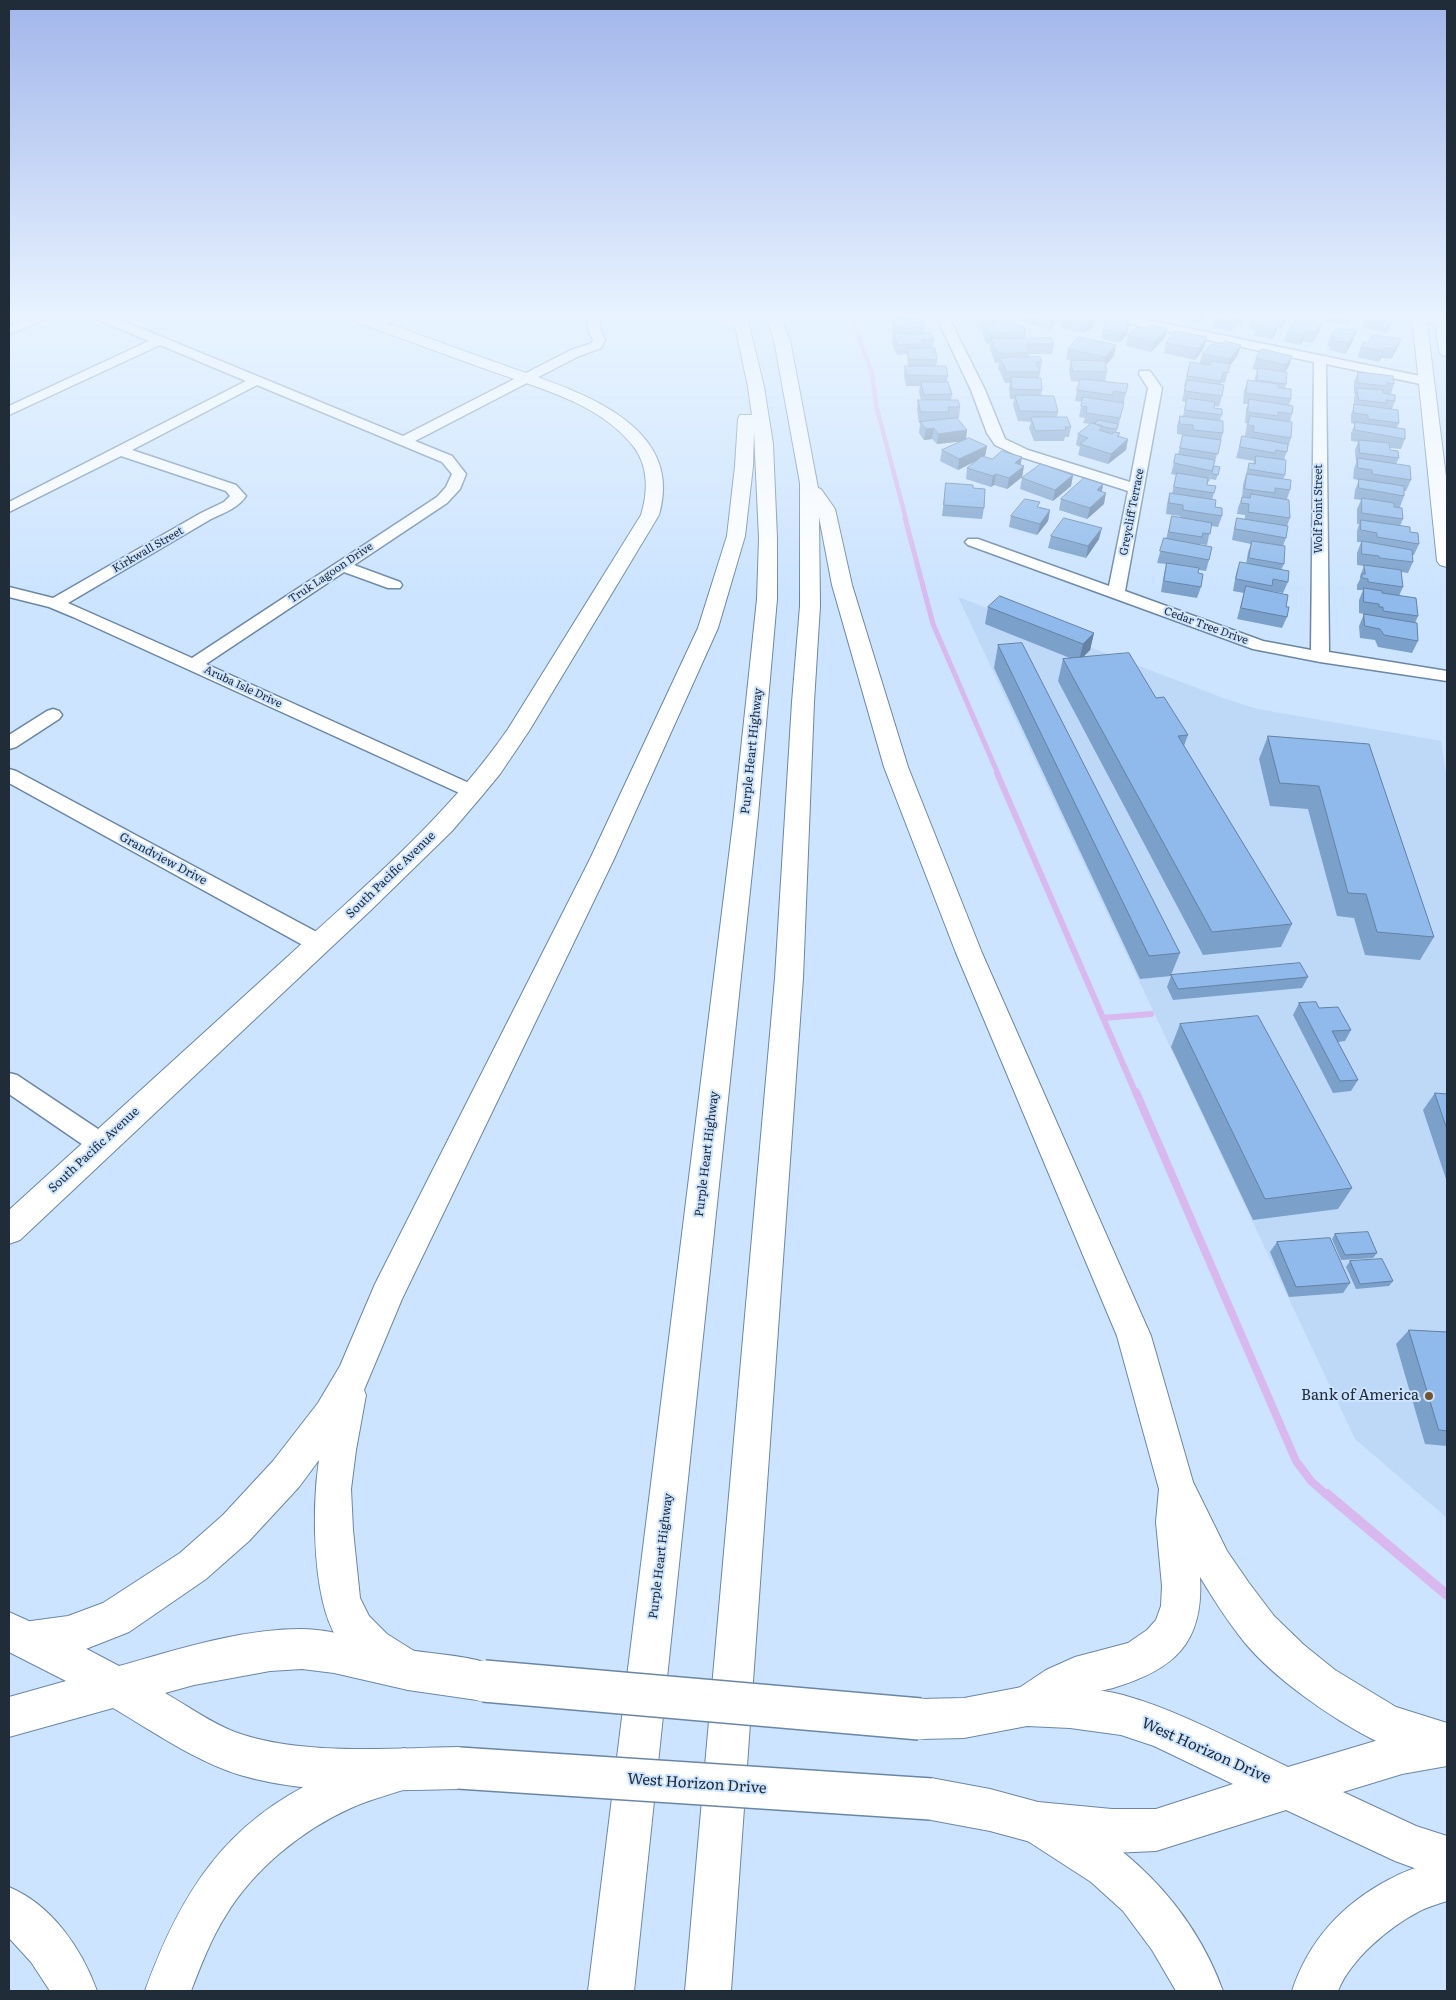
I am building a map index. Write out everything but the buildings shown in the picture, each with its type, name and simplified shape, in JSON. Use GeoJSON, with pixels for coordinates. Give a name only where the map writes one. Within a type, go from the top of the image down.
{"type":"FeatureCollection","features":[{"type":"Feature","properties":{"kind":"main road","name":"South Pacific Avenue"},"geometry":{"type":"LineString","coordinates":[[9,1230],[362,904],[443,825],[492,769],[518,731],[650,515],[654,504],[654,472],[640,442],[620,422],[599,409]]}},
{"type":"Feature","properties":{"kind":"main road"},"geometry":{"type":"LineString","coordinates":[[20,1637],[68,1636],[115,1618],[193,1566],[236,1528],[286,1474],[330,1415],[353,1376],[387,1296],[602,859],[708,628],[736,536],[741,499],[745,409]]}},
{"type":"Feature","properties":{"kind":"main road","name":"Purple Heart Highway"},"geometry":{"type":"LineString","coordinates":[[611,1991],[746,815],[767,599],[768,538],[764,444],[758,409]]}},
{"type":"Feature","properties":{"kind":"main road"},"geometry":{"type":"LineString","coordinates":[[708,1991],[789,978],[803,702],[810,606],[809,483],[795,409]]}},
{"type":"Feature","properties":{"kind":"main road"},"geometry":{"type":"LineString","coordinates":[[1428,409],[1447,561]]}},
{"type":"Feature","properties":{"kind":"main road"},"geometry":{"type":"LineString","coordinates":[[809,483],[826,509],[842,585],[896,767],[969,953],[1134,1336],[1176,1487],[1214,1564],[1235,1597],[1260,1630],[1290,1658],[1335,1694],[1386,1724],[1447,1745]]}},
{"type":"Feature","properties":{"kind":"main road"},"geometry":{"type":"LineString","coordinates":[[353,1376],[338,1450],[333,1489],[334,1530],[341,1601],[355,1630],[373,1648],[408,1670]]}},
{"type":"Feature","properties":{"kind":"main road"},"geometry":{"type":"LineString","coordinates":[[1027,1706],[1072,1678],[1124,1665],[1154,1652],[1165,1642],[1175,1626],[1181,1605],[1181,1579],[1175,1525],[1176,1487]]}},
{"type":"Feature","properties":{"kind":"main road","name":"West Horizon Drive"},"geometry":{"type":"LineString","coordinates":[[20,1637],[113,1686],[205,1740],[240,1754],[278,1762],[321,1766],[404,1769],[459,1768],[931,1799],[990,1810],[1038,1824],[1112,1832],[1156,1830],[1289,1787],[1425,1747],[1447,1745]]}},
{"type":"Feature","properties":{"kind":"main road","name":"West Horizon Drive"},"geometry":{"type":"LineString","coordinates":[[9,1717],[113,1686],[231,1657],[302,1649],[334,1653],[408,1670],[484,1682],[920,1719],[964,1718],[1027,1706],[1070,1708],[1121,1715],[1160,1728],[1289,1787],[1410,1846],[1447,1858]]}},
{"type":"Feature","properties":{"kind":"main road"},"geometry":{"type":"LineString","coordinates":[[168,1991],[188,1942],[211,1898],[231,1872],[259,1844],[298,1813],[336,1793],[404,1769]]}},
{"type":"Feature","properties":{"kind":"main road"},"geometry":{"type":"LineString","coordinates":[[1038,1824],[1088,1854],[1127,1883],[1156,1916],[1187,1965],[1200,1991]]}},
{"type":"Feature","properties":{"kind":"main road"},"geometry":{"type":"LineString","coordinates":[[1315,1991],[1323,1970],[1343,1943],[1373,1914],[1406,1894],[1447,1879]]}},
{"type":"Feature","properties":{"kind":"main road"},"geometry":{"type":"LineString","coordinates":[[9,1909],[26,1923],[51,1950],[74,1991]]}},
{"type":"Feature","properties":{"kind":"street"},"geometry":{"type":"LineString","coordinates":[[9,508],[201,409]]}},
{"type":"Feature","properties":{"kind":"street"},"geometry":{"type":"LineString","coordinates":[[328,409],[404,441],[466,409]]}},
{"type":"Feature","properties":{"kind":"street"},"geometry":{"type":"LineString","coordinates":[[985,409],[994,433],[1000,442],[1023,453],[1136,489]]}},
{"type":"Feature","properties":{"kind":"street","name":"Greycliff Terrace"},"geometry":{"type":"LineString","coordinates":[[1116,594],[1151,409]]}},
{"type":"Feature","properties":{"kind":"street","name":"Wolf Point Street"},"geometry":{"type":"LineString","coordinates":[[1320,409],[1320,657]]}},
{"type":"Feature","properties":{"kind":"street","name":"Truk Lagoon Drive"},"geometry":{"type":"LineString","coordinates":[[193,665],[442,500],[454,490],[458,474],[447,459],[404,441]]}},
{"type":"Feature","properties":{"kind":"street","name":"Kirkwall Street"},"geometry":{"type":"LineString","coordinates":[[56,604],[206,516],[229,505],[239,496],[231,488],[121,451]]}},
{"type":"Feature","properties":{"kind":"street","name":"Cedar Tree Drive"},"geometry":{"type":"LineString","coordinates":[[973,542],[1259,645],[1320,657],[1447,676]]}},
{"type":"Feature","properties":{"kind":"street"},"geometry":{"type":"LineString","coordinates":[[342,566],[394,585]]}},
{"type":"Feature","properties":{"kind":"street","name":"Aruba Isle Drive"},"geometry":{"type":"LineString","coordinates":[[9,592],[56,604],[79,613],[473,792]]}},
{"type":"Feature","properties":{"kind":"street"},"geometry":{"type":"LineString","coordinates":[[9,743],[53,715]]}},
{"type":"Feature","properties":{"kind":"street","name":"Grandview Drive"},"geometry":{"type":"LineString","coordinates":[[9,775],[318,943]]}},
{"type":"Feature","properties":{"kind":"street"},"geometry":{"type":"LineString","coordinates":[[9,1082],[101,1144]]}},
{"type":"Feature","properties":{"kind":"shaded area"},"geometry":{"type":"Polygon","coordinates":[[[958,597],[1226,699],[1258,709],[1441,741],[1447,780],[1447,1518],[1355,1439],[958,597]]]}},
{"type":"Feature","properties":{"kind":"waterway"},"geometry":{"type":"LineString","coordinates":[[877,409],[906,519]]}},
{"type":"Feature","properties":{"kind":"waterway"},"geometry":{"type":"LineString","coordinates":[[905,518],[933,624],[998,774]]}},
{"type":"Feature","properties":{"kind":"waterway"},"geometry":{"type":"LineString","coordinates":[[997,773],[1103,1018]]}},
{"type":"Feature","properties":{"kind":"waterway"},"geometry":{"type":"LineString","coordinates":[[1103,1018],[1151,1014]]}},
{"type":"Feature","properties":{"kind":"waterway"},"geometry":{"type":"LineString","coordinates":[[1103,1018],[1136,1094]]}},
{"type":"Feature","properties":{"kind":"waterway"},"geometry":{"type":"LineString","coordinates":[[1136,1092],[1296,1461],[1311,1481],[1328,1496]]}},
{"type":"Feature","properties":{"kind":"waterway"},"geometry":{"type":"LineString","coordinates":[[1327,1494],[1447,1595]]}},
{"type":"Feature","properties":{"kind":"place","name":"Bank of America"},"geometry":{"type":"Point","coordinates":[1429,1396]}}]}
